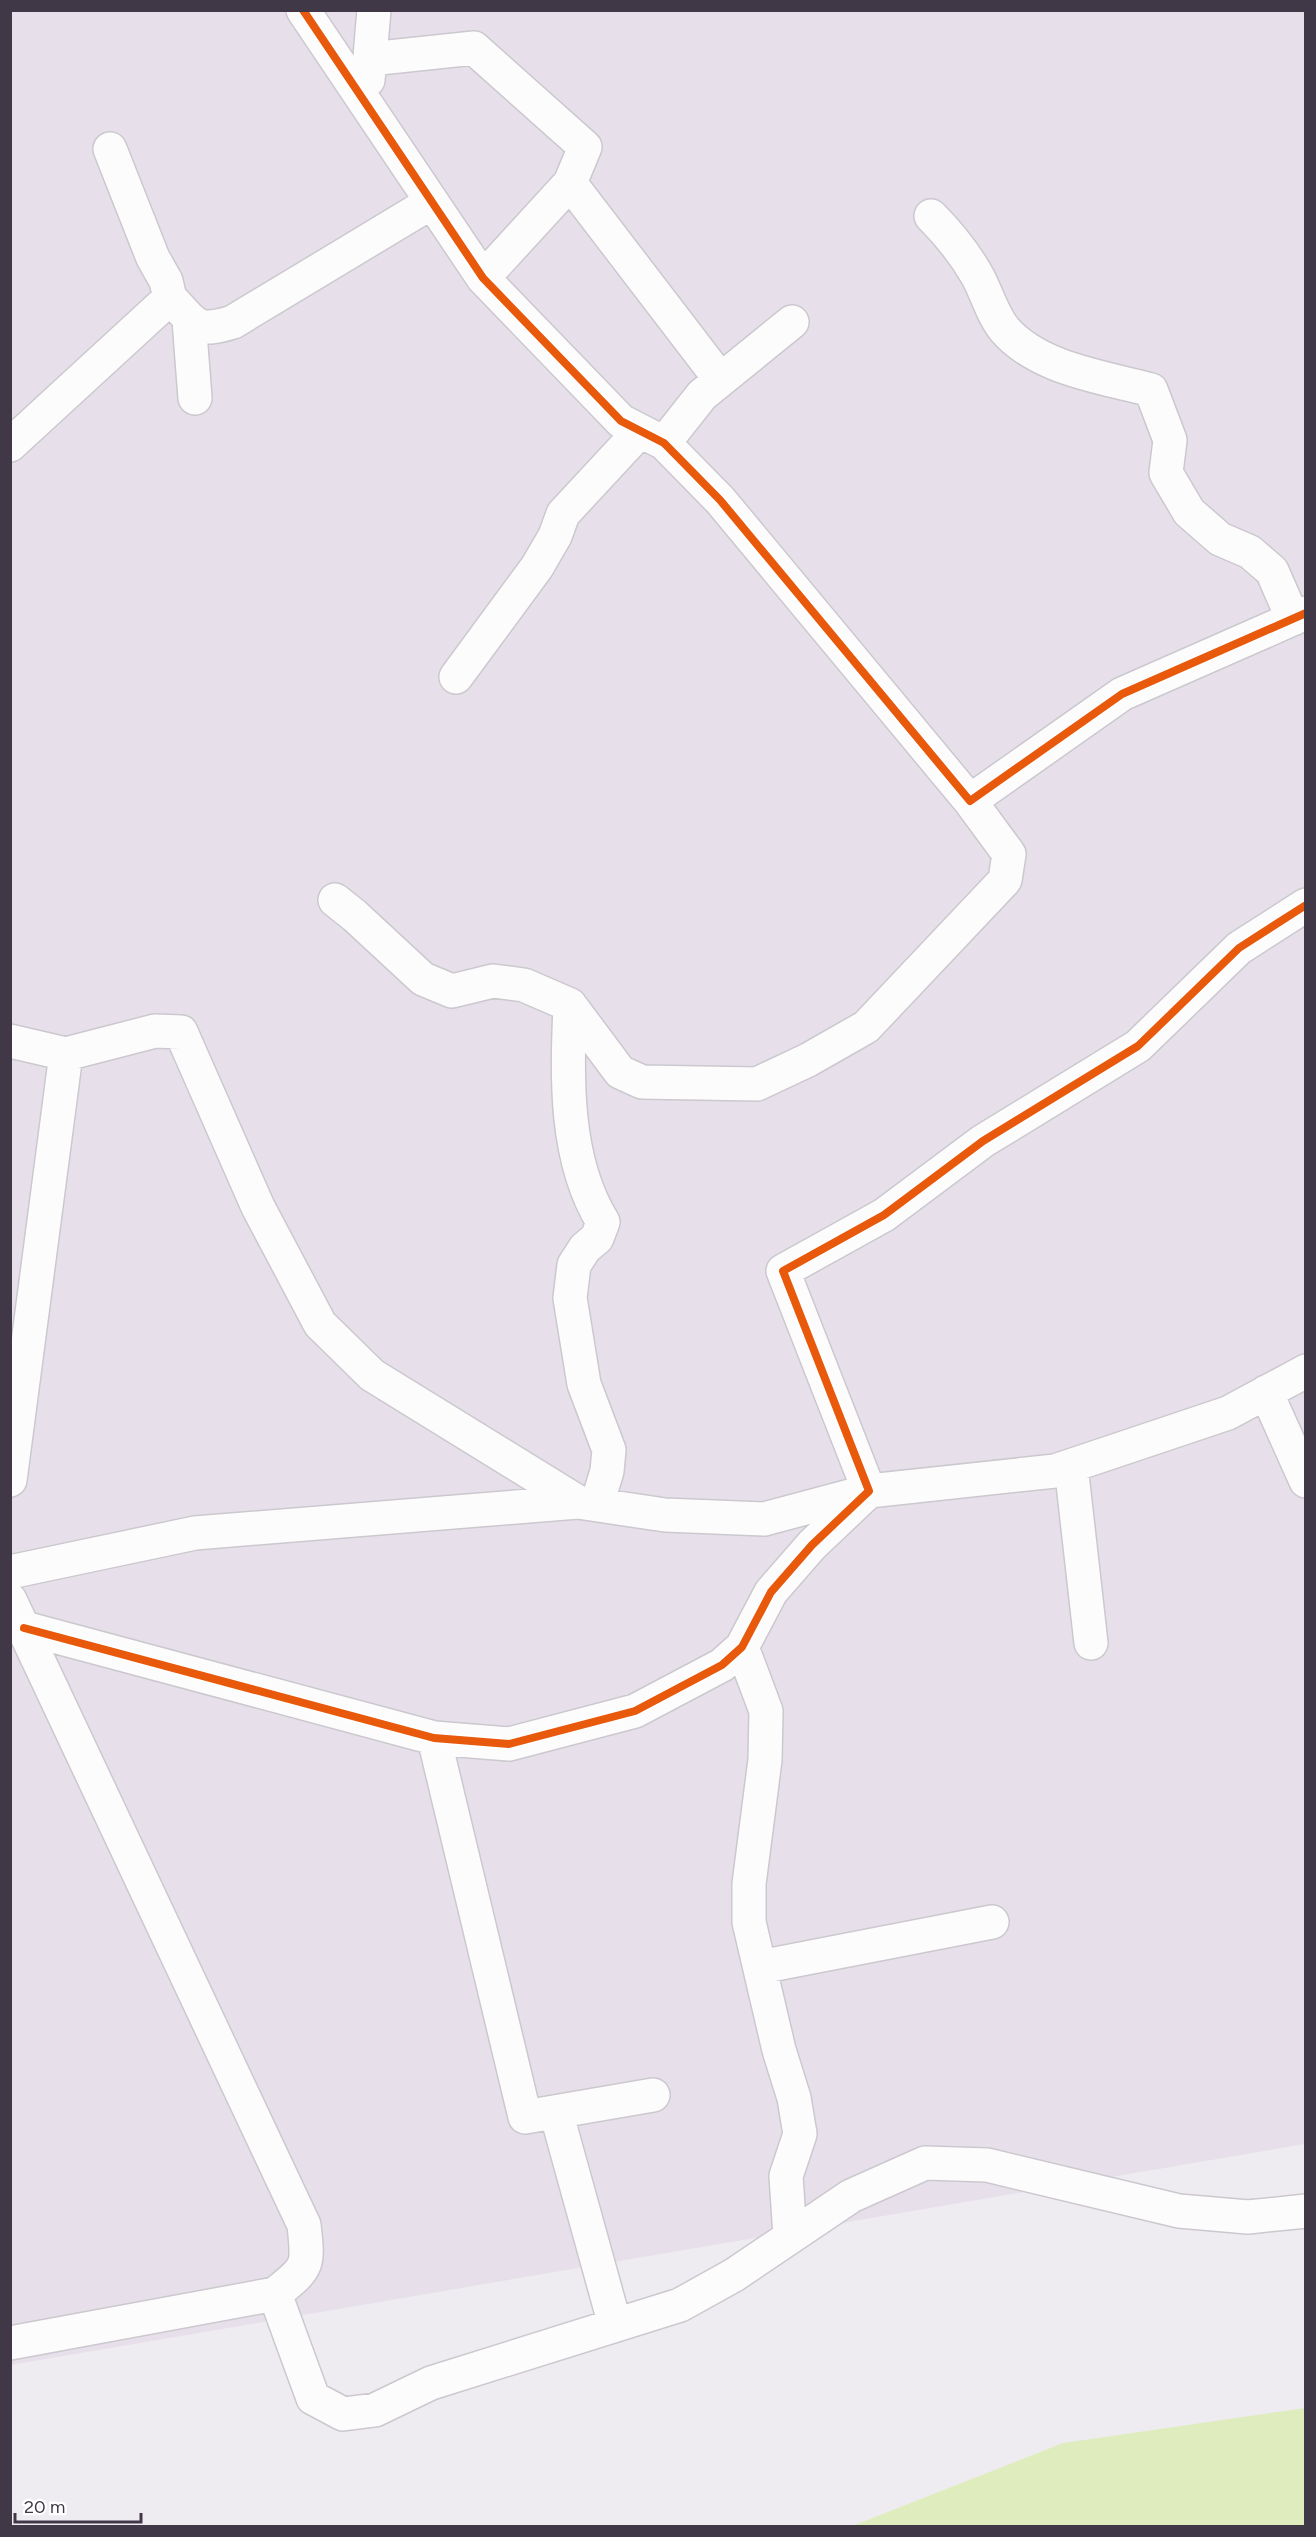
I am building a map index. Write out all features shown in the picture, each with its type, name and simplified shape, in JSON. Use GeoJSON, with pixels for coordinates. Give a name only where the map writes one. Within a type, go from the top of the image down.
{"type":"FeatureCollection","features":[{"type":"Feature","properties":{"kind":"street"},"geometry":{"type":"LineString","coordinates":[[303,10],[483,278],[621,421],[652,437],[720,500],[970,801],[1009,854],[1005,880],[866,1026],[808,1060],[757,1084],[642,1082],[620,1072],[570,1005],[524,985],[494,981],[452,991],[423,979],[335,900]]}},
{"type":"Feature","properties":{"kind":"street"},"geometry":{"type":"LineString","coordinates":[[366,104],[374,10]]}},
{"type":"Feature","properties":{"kind":"street"},"geometry":{"type":"LineString","coordinates":[[370,58],[474,48],[585,147],[570,183],[483,278]]}},
{"type":"Feature","properties":{"kind":"street"},"geometry":{"type":"LineString","coordinates":[[110,149],[153,258],[180,309],[195,398]]}},
{"type":"Feature","properties":{"kind":"street"},"geometry":{"type":"LineString","coordinates":[[570,183],[720,379]]}},
{"type":"Feature","properties":{"kind":"street"},"geometry":{"type":"LineString","coordinates":[[180,309],[198,326],[211,328],[233,322],[432,202]]}},
{"type":"Feature","properties":{"kind":"street"},"geometry":{"type":"LineString","coordinates":[[931,216],[955,240],[977,276],[1004,329],[1027,350],[1065,366],[1151,390],[1170,441],[1166,473],[1189,512],[1220,539],[1250,552],[1272,571],[1299,616],[1122,694],[970,801]]}},
{"type":"Feature","properties":{"kind":"street"},"geometry":{"type":"LineString","coordinates":[[10,445],[180,309]]}},
{"type":"Feature","properties":{"kind":"street"},"geometry":{"type":"LineString","coordinates":[[456,677],[537,567],[555,536],[563,514],[702,394],[792,322]]}},
{"type":"Feature","properties":{"kind":"street"},"geometry":{"type":"LineString","coordinates":[[869,1491],[783,1271],[884,1215],[983,1141],[1138,1046],[1239,948],[1305,905]]}},
{"type":"Feature","properties":{"kind":"street"},"geometry":{"type":"LineString","coordinates":[[570,1005],[568,1058],[576,1154],[596,1211],[603,1222],[597,1238],[585,1248],[574,1265],[570,1298],[583,1365],[584,1384],[609,1450],[607,1471],[587,1503]]}},
{"type":"Feature","properties":{"kind":"street"},"geometry":{"type":"LineString","coordinates":[[10,1041],[66,1054],[155,1031],[181,1032],[258,1207],[320,1324],[372,1375],[587,1503]]}},
{"type":"Feature","properties":{"kind":"street"},"geometry":{"type":"LineString","coordinates":[[10,1480],[66,1054]]}},
{"type":"Feature","properties":{"kind":"street"},"geometry":{"type":"LineString","coordinates":[[10,1572],[195,1533],[587,1503],[665,1515],[764,1519],[869,1491],[1055,1471],[1228,1413],[1305,1371]]}},
{"type":"Feature","properties":{"kind":"street"},"geometry":{"type":"LineString","coordinates":[[1266,1392],[1305,1481]]}},
{"type":"Feature","properties":{"kind":"street"},"geometry":{"type":"LineString","coordinates":[[1071,1466],[1091,1643]]}},
{"type":"Feature","properties":{"kind":"street"},"geometry":{"type":"LineString","coordinates":[[17,1614],[434,1738],[509,1744],[635,1711],[722,1665],[742,1647],[771,1592],[812,1545],[869,1491]]}},
{"type":"Feature","properties":{"kind":"street"},"geometry":{"type":"LineString","coordinates":[[10,2343],[276,2294],[303,2271],[307,2252],[304,2225],[17,1614]]}},
{"type":"Feature","properties":{"kind":"street"},"geometry":{"type":"LineString","coordinates":[[742,1647],[766,1711],[765,1761],[749,1884],[749,1922],[779,2050],[794,2097],[800,2134],[786,2176],[790,2236]]}},
{"type":"Feature","properties":{"kind":"street"},"geometry":{"type":"LineString","coordinates":[[434,1738],[525,2117],[653,2095]]}},
{"type":"Feature","properties":{"kind":"street"},"geometry":{"type":"LineString","coordinates":[[760,1967],[993,1923]]}},
{"type":"Feature","properties":{"kind":"street"},"geometry":{"type":"LineString","coordinates":[[556,2112],[615,2325]]}},
{"type":"Feature","properties":{"kind":"street"},"geometry":{"type":"LineString","coordinates":[[276,2294],[313,2398],[343,2414],[375,2410],[432,2383],[680,2305],[734,2276],[851,2196],[925,2163],[987,2165],[1179,2211],[1248,2217],[1305,2211]]}},
{"type":"Feature","properties":{"kind":"shaded area"},"geometry":{"type":"Polygon","coordinates":[[[11,11],[1305,11],[1305,2144],[11,2365],[11,11]]]}},
{"type":"Feature","properties":{"kind":"shaded area"},"geometry":{"type":"Polygon","coordinates":[[[1305,2408],[1305,2526],[852,2526],[1063,2443],[1305,2408]]]}},
{"type":"Feature","properties":{"kind":"cycle path"},"geometry":{"type":"LineString","coordinates":[[303,10],[483,278],[621,421],[664,443],[720,500],[970,801],[1122,694],[1306,613]]}},
{"type":"Feature","properties":{"kind":"cycle path"},"geometry":{"type":"LineString","coordinates":[[24,1628],[434,1738],[509,1744],[635,1711],[722,1665],[742,1647],[771,1592],[812,1545],[869,1491],[783,1271],[884,1215],[983,1141],[1138,1046],[1239,948],[1306,905]]}}]}
